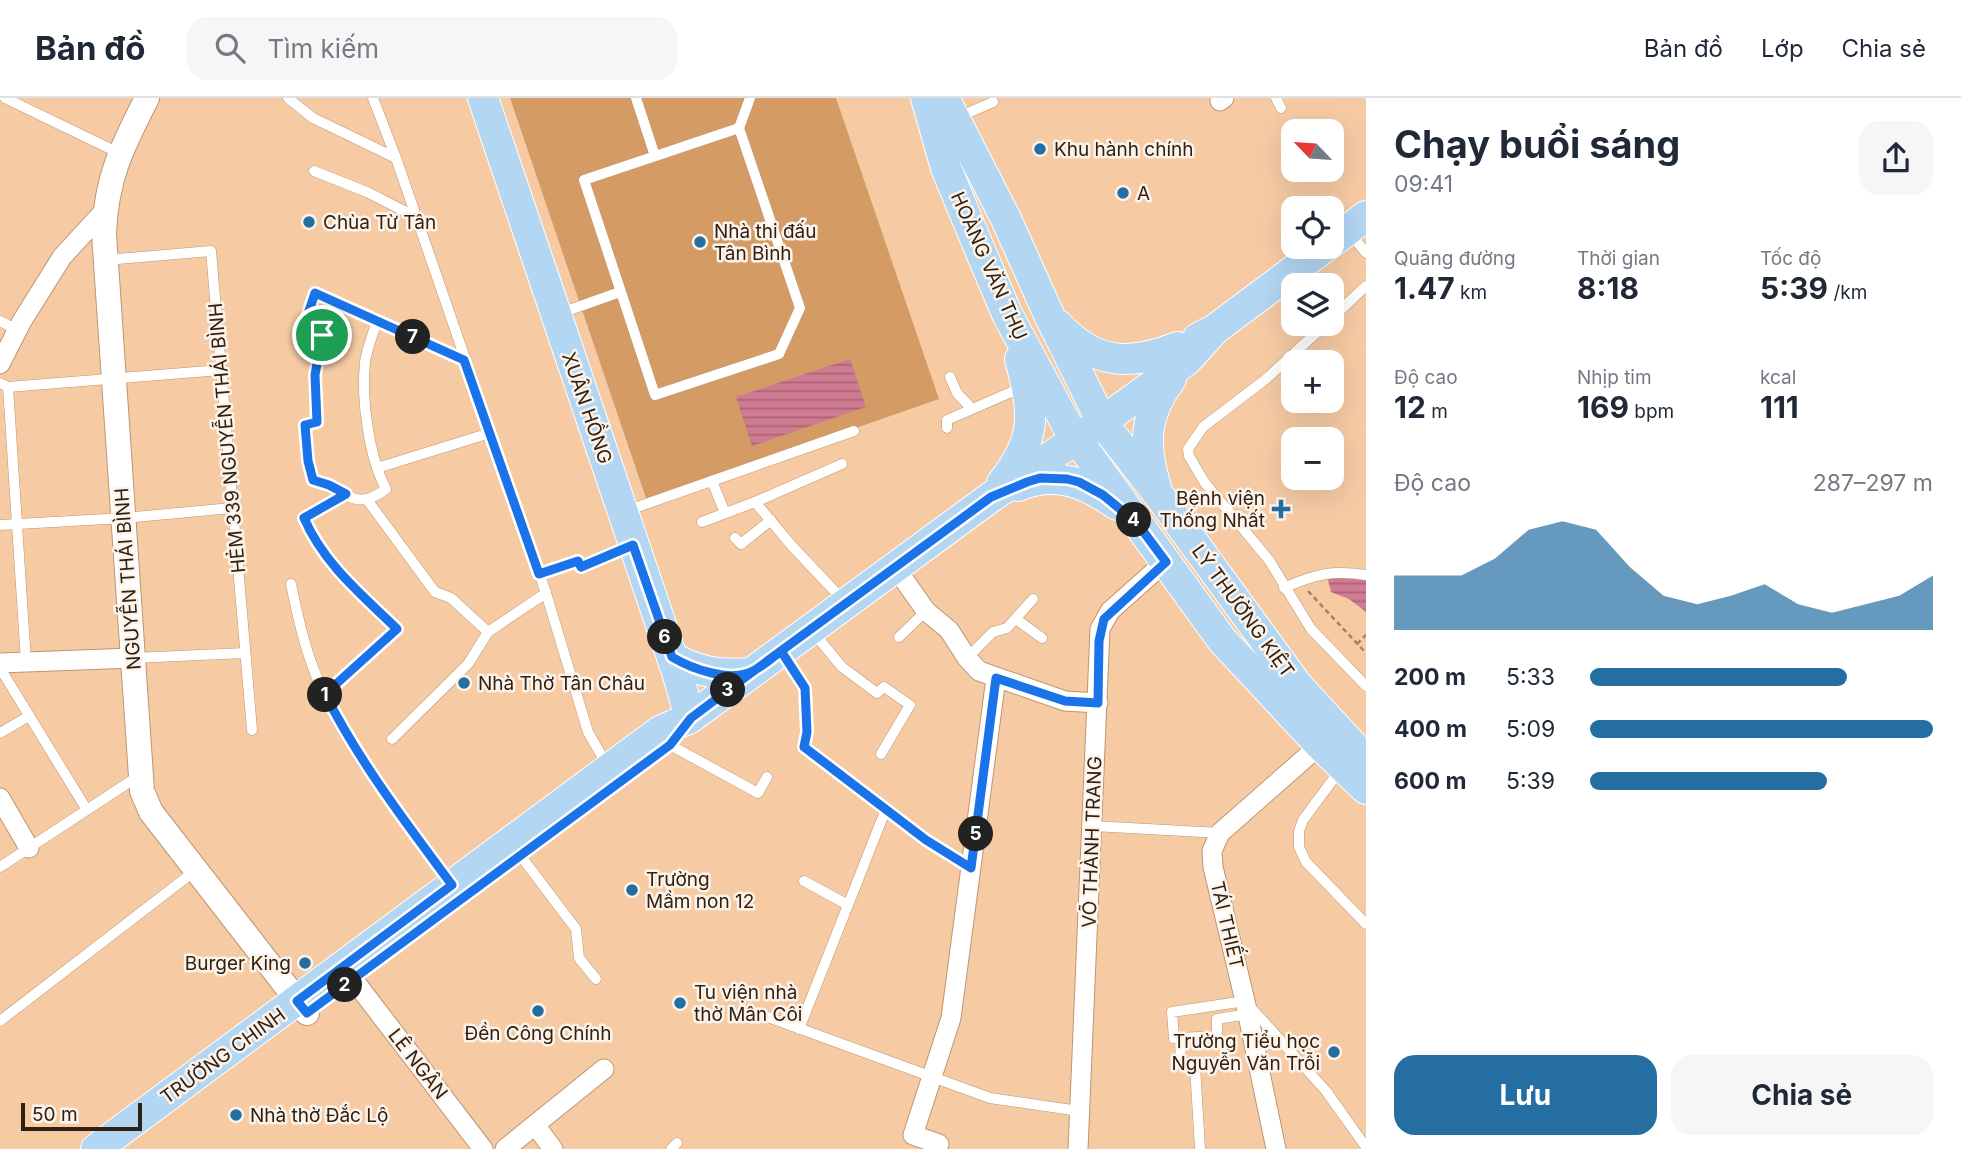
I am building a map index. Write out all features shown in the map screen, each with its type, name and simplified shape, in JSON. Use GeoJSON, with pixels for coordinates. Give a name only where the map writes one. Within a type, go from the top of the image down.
{"type":"FeatureCollection","features":[{"type":"Feature","properties":{"kind":"main road","name":"XUÂN HỒNG"},"geometry":{"type":"LineString","coordinates":[[483,98],[691,718]]}},
{"type":"Feature","properties":{"kind":"main road","name":"HOÀNG VĂN THỤ"},"geometry":{"type":"LineString","coordinates":[[926,98],[946,168],[1007,314],[1072,434]]}},
{"type":"Feature","properties":{"kind":"main road","name":"HOÀNG VĂN THỤ"},"geometry":{"type":"LineString","coordinates":[[950,108],[1006,219],[1098,415]]}},
{"type":"Feature","properties":{"kind":"main road"},"geometry":{"type":"LineString","coordinates":[[1158,494],[1147,452],[1150,419],[1160,393],[1182,354],[1347,238]]}},
{"type":"Feature","properties":{"kind":"main road"},"geometry":{"type":"LineString","coordinates":[[991,497],[1023,452],[1031,421],[1027,385],[1007,314]]}},
{"type":"Feature","properties":{"kind":"main road"},"geometry":{"type":"LineString","coordinates":[[1049,315],[1082,346],[1095,354],[1110,358],[1140,359],[1182,354]]}},
{"type":"Feature","properties":{"kind":"main road","name":"TRƯỜNG CHINH"},"geometry":{"type":"LineString","coordinates":[[96,1149],[302,1007],[353,979],[609,768],[660,732],[691,718],[1182,354]]}},
{"type":"Feature","properties":{"kind":"main road","name":"LÝ THƯỜNG KIỆT"},"geometry":{"type":"LineString","coordinates":[[1098,415],[1354,764],[1366,789]]}},
{"type":"Feature","properties":{"kind":"main road"},"geometry":{"type":"LineString","coordinates":[[1072,434],[1137,523]]}},
{"type":"Feature","properties":{"kind":"main road"},"geometry":{"type":"LineString","coordinates":[[1112,488],[1138,469]]}},
{"type":"Feature","properties":{"kind":"main road"},"geometry":{"type":"LineString","coordinates":[[991,497],[1040,478],[1067,479],[1079,482],[1103,495],[1137,523]]}},
{"type":"Feature","properties":{"kind":"main road","name":"LÝ THƯỜNG KIỆT"},"geometry":{"type":"LineString","coordinates":[[1137,523],[1222,640],[1320,745],[1354,764]]}},
{"type":"Feature","properties":{"kind":"main road"},"geometry":{"type":"LineString","coordinates":[[672,657],[686,666],[708,673],[751,673]]}},
{"type":"Feature","properties":{"kind":"main road","name":"TRƯỜNG CHINH"},"geometry":{"type":"LineString","coordinates":[[123,1149],[452,885],[515,848],[670,745],[691,718]]}},
{"type":"Feature","properties":{"kind":"street","name":"NGUYỄN THÁI BÌNH"},"geometry":{"type":"LineString","coordinates":[[147,98],[110,179],[106,209],[106,260],[142,791],[148,806],[302,1007]]}},
{"type":"Feature","properties":{"kind":"street"},"geometry":{"type":"LineString","coordinates":[[0,364],[9,326],[62,257],[106,209]]}},
{"type":"Feature","properties":{"kind":"street","name":"VÕ THÀNH TRANG"},"geometry":{"type":"LineString","coordinates":[[1078,1149],[1099,641],[1104,619],[1166,562]]}},
{"type":"Feature","properties":{"kind":"street"},"geometry":{"type":"LineString","coordinates":[[895,567],[926,611],[949,630],[979,671],[1065,701],[1098,703]]}},
{"type":"Feature","properties":{"kind":"street"},"geometry":{"type":"LineString","coordinates":[[0,666],[26,662],[133,658]]}},
{"type":"Feature","properties":{"kind":"street"},"geometry":{"type":"LineString","coordinates":[[937,1149],[939,1144],[913,1135],[951,1018],[996,678]]}},
{"type":"Feature","properties":{"kind":"street"},"geometry":{"type":"LineString","coordinates":[[1220,833],[1320,745]]}},
{"type":"Feature","properties":{"kind":"street"},"geometry":{"type":"LineString","coordinates":[[0,798],[29,848]]}},
{"type":"Feature","properties":{"kind":"street","name":"TÁI THIẾT"},"geometry":{"type":"LineString","coordinates":[[1220,833],[1215,842],[1212,859],[1247,1007],[1276,1149]]}},
{"type":"Feature","properties":{"kind":"street","name":"LÊ NGÂN"},"geometry":{"type":"LineString","coordinates":[[353,979],[483,1149]]}},
{"type":"Feature","properties":{"kind":"street"},"geometry":{"type":"LineString","coordinates":[[505,1149],[604,1069]]}},
{"type":"Feature","properties":{"kind":"street"},"geometry":{"type":"LineString","coordinates":[[535,1125],[553,1149]]}},
{"type":"Feature","properties":{"kind":"lane"},"geometry":{"type":"LineString","coordinates":[[5,98],[120,153]]}},
{"type":"Feature","properties":{"kind":"lane"},"geometry":{"type":"LineString","coordinates":[[288,98],[313,118],[396,158]]}},
{"type":"Feature","properties":{"kind":"lane"},"geometry":{"type":"LineString","coordinates":[[373,98],[546,593],[588,732],[609,768]]}},
{"type":"Feature","properties":{"kind":"lane"},"geometry":{"type":"LineString","coordinates":[[636,98],[655,156]]}},
{"type":"Feature","properties":{"kind":"lane"},"geometry":{"type":"LineString","coordinates":[[739,128],[584,180],[655,395],[779,354],[800,308],[739,128],[750,98]]}},
{"type":"Feature","properties":{"kind":"lane"},"geometry":{"type":"LineString","coordinates":[[950,108],[993,102]]}},
{"type":"Feature","properties":{"kind":"lane"},"geometry":{"type":"LineString","coordinates":[[314,171],[367,192],[416,217]]}},
{"type":"Feature","properties":{"kind":"lane","name":"HẺM 339 NGUYỄN THÁI BÌNH"},"geometry":{"type":"LineString","coordinates":[[106,260],[211,251],[252,730]]}},
{"type":"Feature","properties":{"kind":"lane"},"geometry":{"type":"LineString","coordinates":[[1344,307],[1366,286]]}},
{"type":"Feature","properties":{"kind":"lane"},"geometry":{"type":"LineString","coordinates":[[556,315],[621,292]]}},
{"type":"Feature","properties":{"kind":"lane"},"geometry":{"type":"LineString","coordinates":[[377,321],[365,360],[364,378],[377,468],[386,489],[368,501],[359,501],[313,480],[308,461],[305,425],[317,422],[315,375],[322,335],[303,329],[315,293],[464,360]]}},
{"type":"Feature","properties":{"kind":"lane"},"geometry":{"type":"LineString","coordinates":[[1312,336],[1266,379],[1203,427],[1188,449],[1189,456],[1205,483],[1269,560],[1311,629],[1366,686]]}},
{"type":"Feature","properties":{"kind":"lane"},"geometry":{"type":"LineString","coordinates":[[26,662],[18,524],[4,385],[221,370]]}},
{"type":"Feature","properties":{"kind":"lane"},"geometry":{"type":"LineString","coordinates":[[950,377],[957,393],[975,410],[1027,385]]}},
{"type":"Feature","properties":{"kind":"lane"},"geometry":{"type":"LineString","coordinates":[[947,428],[947,420],[971,408]]}},
{"type":"Feature","properties":{"kind":"lane"},"geometry":{"type":"LineString","coordinates":[[622,513],[854,431]]}},
{"type":"Feature","properties":{"kind":"lane"},"geometry":{"type":"LineString","coordinates":[[377,468],[490,433]]}},
{"type":"Feature","properties":{"kind":"lane"},"geometry":{"type":"LineString","coordinates":[[702,522],[842,464]]}},
{"type":"Feature","properties":{"kind":"lane"},"geometry":{"type":"LineString","coordinates":[[712,481],[725,513]]}},
{"type":"Feature","properties":{"kind":"lane"},"geometry":{"type":"LineString","coordinates":[[325,694],[397,629],[340,575],[314,540],[304,518],[346,494]]}},
{"type":"Feature","properties":{"kind":"lane"},"geometry":{"type":"LineString","coordinates":[[368,501],[435,592],[451,598],[488,632]]}},
{"type":"Feature","properties":{"kind":"lane"},"geometry":{"type":"LineString","coordinates":[[755,502],[846,603]]}},
{"type":"Feature","properties":{"kind":"lane"},"geometry":{"type":"LineString","coordinates":[[0,525],[232,508]]}},
{"type":"Feature","properties":{"kind":"lane"},"geometry":{"type":"LineString","coordinates":[[735,538],[741,544],[771,520]]}},
{"type":"Feature","properties":{"kind":"lane"},"geometry":{"type":"LineString","coordinates":[[539,574],[578,561],[581,567],[633,545]]}},
{"type":"Feature","properties":{"kind":"lane"},"geometry":{"type":"LineString","coordinates":[[1284,588],[1313,575],[1341,571],[1366,575]]}},
{"type":"Feature","properties":{"kind":"lane"},"geometry":{"type":"LineString","coordinates":[[291,584],[310,658],[346,735],[380,788],[452,885]]}},
{"type":"Feature","properties":{"kind":"lane"},"geometry":{"type":"LineString","coordinates":[[392,739],[468,664],[488,632],[546,593]]}},
{"type":"Feature","properties":{"kind":"lane"},"geometry":{"type":"LineString","coordinates":[[967,658],[993,632],[1007,628],[1033,599]]}},
{"type":"Feature","properties":{"kind":"lane"},"geometry":{"type":"LineString","coordinates":[[899,638],[926,611]]}},
{"type":"Feature","properties":{"kind":"lane"},"geometry":{"type":"LineString","coordinates":[[1016,619],[1042,638]]}},
{"type":"Feature","properties":{"kind":"lane"},"geometry":{"type":"LineString","coordinates":[[811,629],[842,667],[877,693],[884,687],[911,705],[881,754]]}},
{"type":"Feature","properties":{"kind":"lane"},"geometry":{"type":"LineString","coordinates":[[781,651],[805,688],[807,732],[804,747],[926,840],[971,868]]}},
{"type":"Feature","properties":{"kind":"lane"},"geometry":{"type":"LineString","coordinates":[[133,658],[245,653]]}},
{"type":"Feature","properties":{"kind":"lane"},"geometry":{"type":"LineString","coordinates":[[0,666],[87,810]]}},
{"type":"Feature","properties":{"kind":"lane"},"geometry":{"type":"LineString","coordinates":[[0,733],[29,716]]}},
{"type":"Feature","properties":{"kind":"lane"},"geometry":{"type":"LineString","coordinates":[[670,745],[758,793],[767,777]]}},
{"type":"Feature","properties":{"kind":"lane"},"geometry":{"type":"LineString","coordinates":[[1354,764],[1303,820],[1298,842],[1306,862],[1366,924]]}},
{"type":"Feature","properties":{"kind":"lane"},"geometry":{"type":"LineString","coordinates":[[0,867],[141,775]]}},
{"type":"Feature","properties":{"kind":"lane"},"geometry":{"type":"LineString","coordinates":[[799,1028],[886,809]]}},
{"type":"Feature","properties":{"kind":"lane"},"geometry":{"type":"LineString","coordinates":[[1093,826],[1220,833]]}},
{"type":"Feature","properties":{"kind":"lane"},"geometry":{"type":"LineString","coordinates":[[515,848],[576,929],[579,958],[596,979]]}},
{"type":"Feature","properties":{"kind":"lane"},"geometry":{"type":"LineString","coordinates":[[0,1021],[196,869]]}},
{"type":"Feature","properties":{"kind":"lane"},"geometry":{"type":"LineString","coordinates":[[804,881],[848,905]]}},
{"type":"Feature","properties":{"kind":"lane"},"geometry":{"type":"LineString","coordinates":[[1247,1007],[1217,1019],[1217,1036],[1174,1038],[1172,1012],[1247,1007]]}},
{"type":"Feature","properties":{"kind":"lane"},"geometry":{"type":"LineString","coordinates":[[1247,1007],[1326,1091],[1366,1147]]}},
{"type":"Feature","properties":{"kind":"lane"},"geometry":{"type":"LineString","coordinates":[[768,1017],[990,1098],[1079,1111]]}},
{"type":"Feature","properties":{"kind":"lane"},"geometry":{"type":"LineString","coordinates":[[1180,1038],[1181,1065],[1195,1066],[1200,1149]]}},
{"type":"Feature","properties":{"kind":"path"},"geometry":{"type":"LineString","coordinates":[[1299,581],[1366,653]]}},
{"type":"Feature","properties":{"kind":"path"},"geometry":{"type":"LineString","coordinates":[[1357,644],[1366,635]]}},
{"type":"Feature","properties":{"kind":"shaded area"},"geometry":{"type":"Polygon","coordinates":[[[510,98],[836,98],[939,399],[647,501],[510,98]]]}},
{"type":"Feature","properties":{"kind":"shaded area"},"geometry":{"type":"Polygon","coordinates":[[[850,359],[866,407],[752,446],[736,397],[850,359]]]}},
{"type":"Feature","properties":{"kind":"shaded area"},"geometry":{"type":"Polygon","coordinates":[[[1327,576],[1359,576],[1366,580],[1366,612],[1349,599],[1331,592],[1327,576]]]}},
{"type":"Feature","properties":{"kind":"place","name":"Khu hành chính"},"geometry":{"type":"Point","coordinates":[1040,149]}},
{"type":"Feature","properties":{"kind":"place","name":"A"},"geometry":{"type":"Point","coordinates":[1123,193]}},
{"type":"Feature","properties":{"kind":"place","name":"Chùa Từ Tân"},"geometry":{"type":"Point","coordinates":[309,222]}},
{"type":"Feature","properties":{"kind":"place","name":"Nhà thi đấu Tân Bình"},"geometry":{"type":"Point","coordinates":[700,242]}},
{"type":"Feature","properties":{"kind":"place","name":"Bệnh viện Thống Nhất"},"geometry":{"type":"Point","coordinates":[1281,509]}},
{"type":"Feature","properties":{"kind":"place","name":"Nhà Thờ Tân Châu"},"geometry":{"type":"Point","coordinates":[464,683]}},
{"type":"Feature","properties":{"kind":"place","name":"Trường Mầm non 12"},"geometry":{"type":"Point","coordinates":[632,890]}},
{"type":"Feature","properties":{"kind":"place","name":"Burger King"},"geometry":{"type":"Point","coordinates":[305,963]}},
{"type":"Feature","properties":{"kind":"place","name":"Tu viện nhà thờ Mân Côi"},"geometry":{"type":"Point","coordinates":[680,1003]}},
{"type":"Feature","properties":{"kind":"place","name":"Đền Công Chính"},"geometry":{"type":"Point","coordinates":[538,1011]}},
{"type":"Feature","properties":{"kind":"place","name":"Trường Tiểu học Nguyễn Văn Trỗi"},"geometry":{"type":"Point","coordinates":[1334,1052]}},
{"type":"Feature","properties":{"kind":"place","name":"Nhà thờ Đắc Lộ"},"geometry":{"type":"Point","coordinates":[236,1115]}},
{"type":"Feature","properties":{"kind":"route"},"geometry":{"type":"LineString","coordinates":[[322,335],[303,329],[315,293],[464,360],[539,574],[578,561],[581,567],[633,545],[672,657],[686,666],[708,673],[751,673],[781,651],[805,688],[807,732],[804,747],[926,840],[971,868],[996,678],[1065,701],[1098,703],[1099,641],[1104,619],[1166,562],[1137,523],[1103,495],[1079,482],[1040,478],[991,497],[846,603],[751,673],[691,718],[670,745],[307,1013],[297,1001],[452,885],[380,788],[340,724],[325,694],[397,629],[340,575],[314,540],[304,518],[346,494],[313,480],[308,461],[305,425],[317,422],[315,375],[322,335]]}}]}
